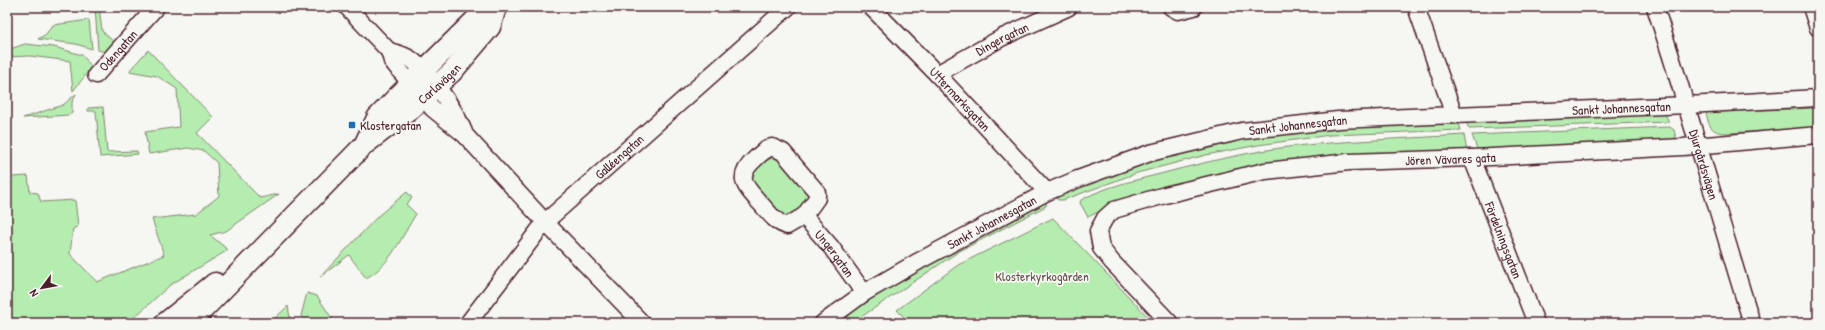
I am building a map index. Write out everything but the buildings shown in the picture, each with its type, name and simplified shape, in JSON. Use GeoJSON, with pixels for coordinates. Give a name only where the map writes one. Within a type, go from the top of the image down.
{"type":"FeatureCollection","features":[{"type":"Feature","properties":{"kind":"main road","name":"Carlavägen"},"geometry":{"type":"LineString","coordinates":[[190,323],[365,144],[377,118],[424,85],[479,16],[497,8]]}},
{"type":"Feature","properties":{"kind":"main road","name":"Carlavägen"},"geometry":{"type":"LineString","coordinates":[[165,323],[279,233]]}},
{"type":"Feature","properties":{"kind":"street","name":"Odengatan"},"geometry":{"type":"LineString","coordinates":[[96,75],[156,7]]}},
{"type":"Feature","properties":{"kind":"street"},"geometry":{"type":"LineString","coordinates":[[347,7],[389,51],[399,53],[412,60],[424,85],[460,121],[465,135],[545,222],[642,323]]}},
{"type":"Feature","properties":{"kind":"street","name":"Galléengatan"},"geometry":{"type":"LineString","coordinates":[[468,323],[545,222],[788,7]]}},
{"type":"Feature","properties":{"kind":"street","name":"Uttermarksgatan"},"geometry":{"type":"LineString","coordinates":[[871,7],[937,74],[1047,192]]}},
{"type":"Feature","properties":{"kind":"street","name":"Dingergatan"},"geometry":{"type":"LineString","coordinates":[[937,74],[1003,37],[1069,7]]}},
{"type":"Feature","properties":{"kind":"street"},"geometry":{"type":"LineString","coordinates":[[1171,7],[1178,11],[1186,11],[1194,7]]}},
{"type":"Feature","properties":{"kind":"street"},"geometry":{"type":"LineString","coordinates":[[1416,7],[1454,114]]}},
{"type":"Feature","properties":{"kind":"street","name":"Djurgårdsvägen"},"geometry":{"type":"LineString","coordinates":[[1655,7],[1687,105],[1752,323]]}},
{"type":"Feature","properties":{"kind":"street"},"geometry":{"type":"LineString","coordinates":[[1811,7],[1818,28]]}},
{"type":"Feature","properties":{"kind":"street","name":"Sankt Johannesgatan"},"geometry":{"type":"LineString","coordinates":[[823,323],[864,293],[971,232],[1047,192],[1150,153],[1242,131],[1338,120],[1818,98]]}},
{"type":"Feature","properties":{"kind":"street","name":"Jören Vävares gata"},"geometry":{"type":"LineString","coordinates":[[1170,323],[1112,262],[1101,248],[1098,231],[1105,218],[1114,210],[1165,195],[1265,171],[1349,162],[1472,158],[1698,146],[1818,135]]}},
{"type":"Feature","properties":{"kind":"street"},"geometry":{"type":"LineString","coordinates":[[772,147],[783,152],[817,192],[817,198],[804,216],[787,226],[777,223],[745,186],[743,174],[747,166],[765,149],[772,147]]}},
{"type":"Feature","properties":{"kind":"street","name":"Fördelningsgatan"},"geometry":{"type":"LineString","coordinates":[[1472,158],[1536,323]]}},
{"type":"Feature","properties":{"kind":"street","name":"Ungergatan"},"geometry":{"type":"LineString","coordinates":[[804,216],[831,247],[864,293]]}},
{"type":"Feature","properties":{"kind":"green space"},"geometry":{"type":"Polygon","coordinates":[[[95,7],[99,7],[102,31],[114,42],[105,52],[98,50],[95,7]]]}},
{"type":"Feature","properties":{"kind":"green space"},"geometry":{"type":"Polygon","coordinates":[[[89,20],[92,49],[76,44],[38,39],[46,34],[53,25],[89,20]]]}},
{"type":"Feature","properties":{"kind":"green space"},"geometry":{"type":"Polygon","coordinates":[[[25,44],[54,47],[82,55],[92,67],[73,91],[70,61],[30,56],[7,57],[7,50],[25,44]]]}},
{"type":"Feature","properties":{"kind":"green space"},"geometry":{"type":"Polygon","coordinates":[[[148,50],[213,117],[197,133],[260,198],[279,194],[226,231],[210,235],[228,250],[170,285],[128,323],[7,323],[7,188],[13,177],[28,176],[30,192],[38,193],[41,202],[75,200],[78,226],[73,229],[70,254],[97,282],[164,255],[152,219],[196,214],[219,196],[217,163],[204,151],[188,148],[149,154],[145,132],[179,127],[177,89],[157,76],[129,71],[148,50]]]}},
{"type":"Feature","properties":{"kind":"green space"},"geometry":{"type":"Polygon","coordinates":[[[76,94],[72,102],[72,113],[69,115],[23,118],[63,105],[76,94]]]}},
{"type":"Feature","properties":{"kind":"green space"},"geometry":{"type":"Polygon","coordinates":[[[103,107],[107,152],[137,151],[138,154],[100,157],[96,111],[88,111],[88,108],[103,107]]]}},
{"type":"Feature","properties":{"kind":"green space"},"geometry":{"type":"Polygon","coordinates":[[[1818,108],[1818,128],[1728,133],[1715,131],[1708,122],[1706,112],[1818,108]]]}},
{"type":"Feature","properties":{"kind":"green space"},"geometry":{"type":"Polygon","coordinates":[[[1665,114],[1669,122],[1469,129],[1466,122],[1665,114]]]}},
{"type":"Feature","properties":{"kind":"green space"},"geometry":{"type":"Polygon","coordinates":[[[1433,123],[1459,124],[1461,130],[1330,135],[1258,145],[1206,155],[1137,173],[1063,200],[1058,200],[1055,197],[1095,179],[1123,170],[1166,158],[1244,140],[1277,134],[1321,129],[1433,123]]]}},
{"type":"Feature","properties":{"kind":"green space"},"geometry":{"type":"Polygon","coordinates":[[[1670,127],[1674,130],[1677,143],[1477,149],[1472,135],[1670,127]]]}},
{"type":"Feature","properties":{"kind":"green space"},"geometry":{"type":"Polygon","coordinates":[[[1464,135],[1467,152],[1392,154],[1114,204],[1088,217],[1080,203],[1081,200],[1091,195],[1122,184],[1239,155],[1316,144],[1464,135]]]}},
{"type":"Feature","properties":{"kind":"green space"},"geometry":{"type":"Polygon","coordinates":[[[780,157],[810,190],[810,198],[804,205],[786,218],[778,214],[750,180],[761,164],[770,159],[780,157]]]}},
{"type":"Feature","properties":{"kind":"green space"},"geometry":{"type":"Polygon","coordinates":[[[407,192],[412,198],[406,204],[416,214],[395,250],[382,266],[366,278],[349,255],[320,277],[379,215],[407,192]]]}},
{"type":"Feature","properties":{"kind":"green space"},"geometry":{"type":"Polygon","coordinates":[[[1047,200],[1046,206],[958,252],[852,323],[832,323],[875,293],[1047,200]]]}},
{"type":"Feature","properties":{"kind":"green space","name":"Klosterkyrkogården"},"geometry":{"type":"Polygon","coordinates":[[[1053,218],[1154,323],[910,323],[897,310],[958,265],[1053,218]]]}},
{"type":"Feature","properties":{"kind":"green space"},"geometry":{"type":"Polygon","coordinates":[[[307,293],[317,296],[335,323],[308,323],[301,316],[307,293]]]}},
{"type":"Feature","properties":{"kind":"green space"},"geometry":{"type":"Polygon","coordinates":[[[288,306],[290,318],[296,323],[270,323],[288,306]]]}},
{"type":"Feature","properties":{"kind":"place","name":"Klostergatan"},"geometry":{"type":"Point","coordinates":[352,125]}}]}
